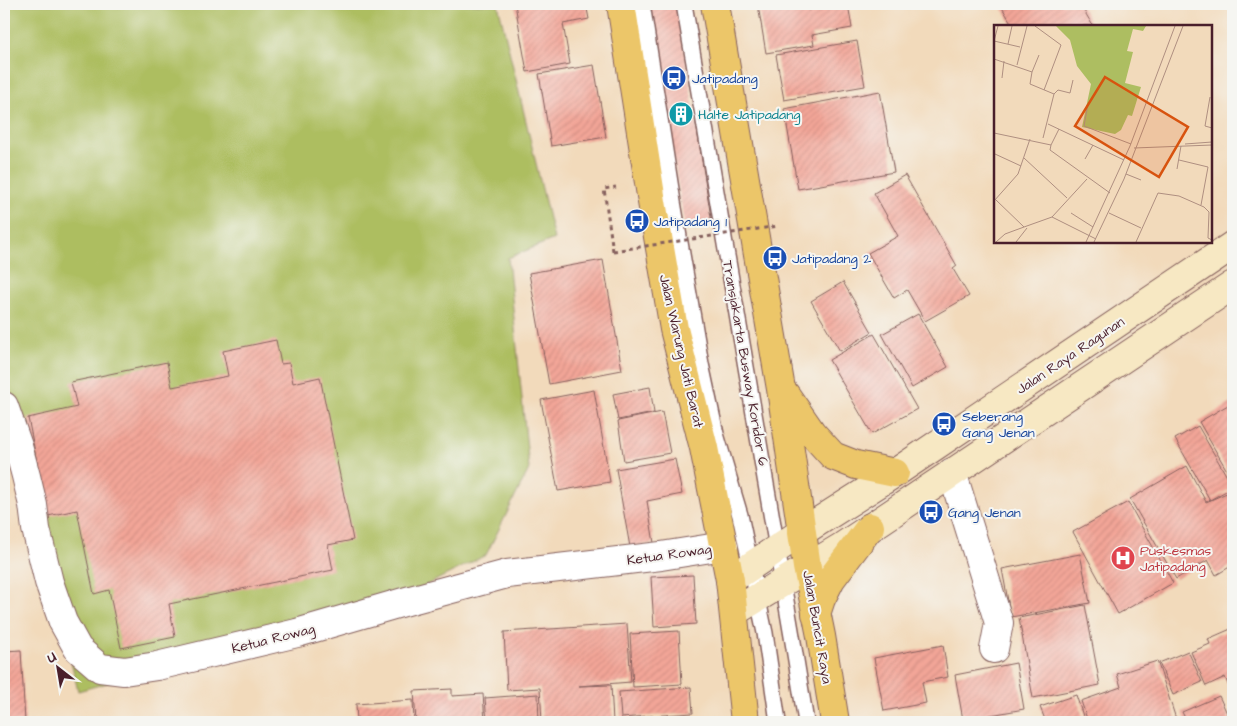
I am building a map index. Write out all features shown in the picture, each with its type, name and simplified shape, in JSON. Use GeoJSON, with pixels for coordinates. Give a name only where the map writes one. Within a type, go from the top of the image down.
{"type":"FeatureCollection","features":[{"type":"Feature","properties":{"kind":"main road","name":"Jalan Warung Jati Barat"},"geometry":{"type":"LineString","coordinates":[[621,4],[674,329],[704,448],[724,546],[741,573]]}},
{"type":"Feature","properties":{"kind":"main road"},"geometry":{"type":"LineString","coordinates":[[714,4],[781,389],[802,532]]}},
{"type":"Feature","properties":{"kind":"main road","name":"Jalan Raya Ragunan"},"geometry":{"type":"LineString","coordinates":[[741,573],[1233,245]]}},
{"type":"Feature","properties":{"kind":"main road"},"geometry":{"type":"LineString","coordinates":[[734,612],[843,546],[1233,285]]}},
{"type":"Feature","properties":{"kind":"main road"},"geometry":{"type":"LineString","coordinates":[[781,389],[812,433],[833,456],[856,465],[895,472]]}},
{"type":"Feature","properties":{"kind":"main road"},"geometry":{"type":"LineString","coordinates":[[816,614],[831,579],[870,527]]}},
{"type":"Feature","properties":{"kind":"main road","name":"Jalan Buncit Raya"},"geometry":{"type":"LineString","coordinates":[[802,532],[835,722]]}},
{"type":"Feature","properties":{"kind":"main road"},"geometry":{"type":"LineString","coordinates":[[741,573],[734,612],[745,722]]}},
{"type":"Feature","properties":{"kind":"street","name":"Ketua Rowag"},"geometry":{"type":"LineString","coordinates":[[4,406],[26,476],[49,582],[64,622],[78,649],[100,668],[124,671],[157,666],[297,633],[507,574],[661,556],[724,546]]}},
{"type":"Feature","properties":{"kind":"street"},"geometry":{"type":"LineString","coordinates":[[952,472],[998,623],[994,649]]}},
{"type":"Feature","properties":{"kind":"lane"},"geometry":{"type":"LineString","coordinates":[[642,4],[701,364],[716,434],[740,515],[741,573],[758,598],[778,722]]}},
{"type":"Feature","properties":{"kind":"lane","name":"Transjakarta Busway Koridor 6"},"geometry":{"type":"LineString","coordinates":[[684,4],[806,722]]}},
{"type":"Feature","properties":{"kind":"path"},"geometry":{"type":"LineString","coordinates":[[619,193],[617,186],[604,189],[613,251],[778,226]]}},
{"type":"Feature","properties":{"kind":"green space"},"geometry":{"type":"Polygon","coordinates":[[[4,4],[498,4],[554,239],[508,258],[529,469],[486,555],[385,606],[78,691],[19,439],[4,403],[4,4]]]}},
{"type":"Feature","properties":{"kind":"building"},"geometry":{"type":"Polygon","coordinates":[[[515,4],[586,4],[589,19],[563,24],[570,64],[527,72],[515,4]]]}},
{"type":"Feature","properties":{"kind":"building","name":"Halte Jatipadang"},"geometry":{"type":"Polygon","coordinates":[[[649,4],[677,4],[712,224],[685,228],[649,4]]]}},
{"type":"Feature","properties":{"kind":"building"},"geometry":{"type":"Polygon","coordinates":[[[807,4],[808,10],[848,4],[852,28],[812,35],[814,45],[766,53],[758,5],[807,4]]]}},
{"type":"Feature","properties":{"kind":"building"},"geometry":{"type":"Polygon","coordinates":[[[1000,4],[1080,4],[1092,25],[1012,25],[1000,4]]]}},
{"type":"Feature","properties":{"kind":"building"},"geometry":{"type":"Polygon","coordinates":[[[857,41],[865,86],[784,100],[776,55],[857,41]]]}},
{"type":"Feature","properties":{"kind":"building"},"geometry":{"type":"Polygon","coordinates":[[[594,65],[606,137],[551,146],[539,74],[594,65]]]}},
{"type":"Feature","properties":{"kind":"building"},"geometry":{"type":"Polygon","coordinates":[[[880,91],[894,172],[798,189],[784,109],[880,91]]]}},
{"type":"Feature","properties":{"kind":"building"},"geometry":{"type":"Polygon","coordinates":[[[905,175],[957,266],[953,269],[969,296],[925,321],[907,290],[894,298],[868,253],[898,236],[874,193],[905,175]]]}},
{"type":"Feature","properties":{"kind":"building"},"geometry":{"type":"Polygon","coordinates":[[[603,260],[622,370],[549,384],[529,273],[603,260]]]}},
{"type":"Feature","properties":{"kind":"building"},"geometry":{"type":"Polygon","coordinates":[[[843,282],[872,332],[840,351],[811,301],[843,282]]]}},
{"type":"Feature","properties":{"kind":"building"},"geometry":{"type":"Polygon","coordinates":[[[918,314],[948,367],[912,388],[882,334],[918,314]]]}},
{"type":"Feature","properties":{"kind":"building"},"geometry":{"type":"Polygon","coordinates":[[[874,334],[917,409],[872,434],[829,360],[874,334]]]}},
{"type":"Feature","properties":{"kind":"building"},"geometry":{"type":"Polygon","coordinates":[[[276,340],[281,364],[289,363],[293,383],[320,377],[353,540],[328,545],[333,570],[169,604],[175,637],[121,648],[109,590],[94,594],[77,510],[48,516],[28,418],[77,407],[71,382],[167,362],[172,387],[228,376],[223,351],[276,340]]]}},
{"type":"Feature","properties":{"kind":"building"},"geometry":{"type":"Polygon","coordinates":[[[650,387],[654,413],[618,420],[613,394],[650,387]]]}},
{"type":"Feature","properties":{"kind":"building"},"geometry":{"type":"Polygon","coordinates":[[[594,390],[610,482],[558,491],[541,400],[594,390]]]}},
{"type":"Feature","properties":{"kind":"building"},"geometry":{"type":"Polygon","coordinates":[[[1233,402],[1233,471],[1229,474],[1199,422],[1233,402]]]}},
{"type":"Feature","properties":{"kind":"building"},"geometry":{"type":"Polygon","coordinates":[[[662,412],[670,453],[624,461],[618,421],[662,412]]]}},
{"type":"Feature","properties":{"kind":"building"},"geometry":{"type":"Polygon","coordinates":[[[1198,426],[1233,487],[1210,500],[1175,439],[1198,426]]]}},
{"type":"Feature","properties":{"kind":"building"},"geometry":{"type":"Polygon","coordinates":[[[675,459],[682,494],[647,501],[654,543],[630,547],[616,469],[675,459]]]}},
{"type":"Feature","properties":{"kind":"building"},"geometry":{"type":"Polygon","coordinates":[[[1187,466],[1206,502],[1229,492],[1233,502],[1233,565],[1216,575],[1208,560],[1176,579],[1130,499],[1187,466]]]}},
{"type":"Feature","properties":{"kind":"building","name":"Puskesmas Jatipadang"},"geometry":{"type":"Polygon","coordinates":[[[1128,502],[1173,583],[1118,614],[1073,532],[1128,502]]]}},
{"type":"Feature","properties":{"kind":"building"},"geometry":{"type":"Polygon","coordinates":[[[1080,554],[1090,603],[1011,617],[1002,569],[1080,554]]]}},
{"type":"Feature","properties":{"kind":"building"},"geometry":{"type":"Polygon","coordinates":[[[693,575],[696,624],[654,627],[651,577],[693,575]]]}},
{"type":"Feature","properties":{"kind":"building"},"geometry":{"type":"Polygon","coordinates":[[[1085,605],[1100,685],[1033,698],[1019,618],[1085,605]]]}},
{"type":"Feature","properties":{"kind":"building"},"geometry":{"type":"Polygon","coordinates":[[[627,624],[631,682],[579,686],[611,685],[613,722],[542,722],[540,688],[507,690],[504,632],[627,624]]]}},
{"type":"Feature","properties":{"kind":"building"},"geometry":{"type":"Polygon","coordinates":[[[1233,628],[1233,685],[1229,687],[1225,677],[1206,686],[1191,652],[1210,644],[1208,639],[1233,628]]]}},
{"type":"Feature","properties":{"kind":"building"},"geometry":{"type":"Polygon","coordinates":[[[679,631],[682,684],[633,687],[630,634],[679,631]]]}},
{"type":"Feature","properties":{"kind":"building"},"geometry":{"type":"Polygon","coordinates":[[[943,645],[948,677],[922,682],[926,703],[884,711],[874,658],[943,645]]]}},
{"type":"Feature","properties":{"kind":"building"},"geometry":{"type":"Polygon","coordinates":[[[21,650],[25,722],[4,722],[4,651],[21,650]]]}},
{"type":"Feature","properties":{"kind":"building"},"geometry":{"type":"Polygon","coordinates":[[[1188,651],[1202,682],[1173,695],[1159,663],[1188,651]]]}},
{"type":"Feature","properties":{"kind":"building"},"geometry":{"type":"Polygon","coordinates":[[[1157,661],[1176,719],[1165,722],[1088,722],[1081,701],[1121,687],[1117,674],[1157,661]]]}},
{"type":"Feature","properties":{"kind":"building"},"geometry":{"type":"Polygon","coordinates":[[[1016,663],[1024,709],[963,720],[955,675],[1016,663]]]}},
{"type":"Feature","properties":{"kind":"building"},"geometry":{"type":"Polygon","coordinates":[[[691,687],[693,713],[621,718],[619,692],[691,687]]]}},
{"type":"Feature","properties":{"kind":"building"},"geometry":{"type":"Polygon","coordinates":[[[452,689],[452,696],[483,694],[485,722],[416,722],[414,691],[452,689]]]}},
{"type":"Feature","properties":{"kind":"building"},"geometry":{"type":"Polygon","coordinates":[[[538,694],[539,722],[487,722],[485,698],[538,694]]]}},
{"type":"Feature","properties":{"kind":"building"},"geometry":{"type":"Polygon","coordinates":[[[1076,695],[1085,722],[1046,722],[1040,707],[1076,695]]]}},
{"type":"Feature","properties":{"kind":"building"},"geometry":{"type":"Polygon","coordinates":[[[1219,696],[1231,722],[1187,722],[1182,712],[1219,696]]]}},
{"type":"Feature","properties":{"kind":"building"},"geometry":{"type":"Polygon","coordinates":[[[413,700],[414,722],[357,722],[356,704],[413,700]]]}},
{"type":"Feature","properties":{"kind":"building"},"geometry":{"type":"Polygon","coordinates":[[[713,717],[713,722],[651,722],[651,721],[713,717]]]}},
{"type":"Feature","properties":{"kind":"building"},"geometry":{"type":"Polygon","coordinates":[[[1181,718],[1182,722],[1170,722],[1181,718]]]}},
{"type":"Feature","properties":{"kind":"building"},"geometry":{"type":"Polygon","coordinates":[[[356,719],[356,722],[314,722],[314,721],[356,719]]]}},
{"type":"Feature","properties":{"kind":"building"},"geometry":{"type":"Polygon","coordinates":[[[313,720],[313,722],[296,721],[313,720]]]}},
{"type":"Feature","properties":{"kind":"place","name":"Jatipadang"},"geometry":{"type":"Point","coordinates":[674,78]}},
{"type":"Feature","properties":{"kind":"place","name":"Halte Jatipadang"},"geometry":{"type":"Point","coordinates":[681,114]}},
{"type":"Feature","properties":{"kind":"place","name":"Jatipadang 1"},"geometry":{"type":"Point","coordinates":[637,221]}},
{"type":"Feature","properties":{"kind":"place","name":"Jatipadang 2"},"geometry":{"type":"Point","coordinates":[775,258]}},
{"type":"Feature","properties":{"kind":"place","name":"Seberang Gang Jenan"},"geometry":{"type":"Point","coordinates":[944,424]}},
{"type":"Feature","properties":{"kind":"place","name":"Gang Jenan"},"geometry":{"type":"Point","coordinates":[931,512]}},
{"type":"Feature","properties":{"kind":"place","name":"Puskesmas Jatipadang"},"geometry":{"type":"Point","coordinates":[1123,558]}}]}
